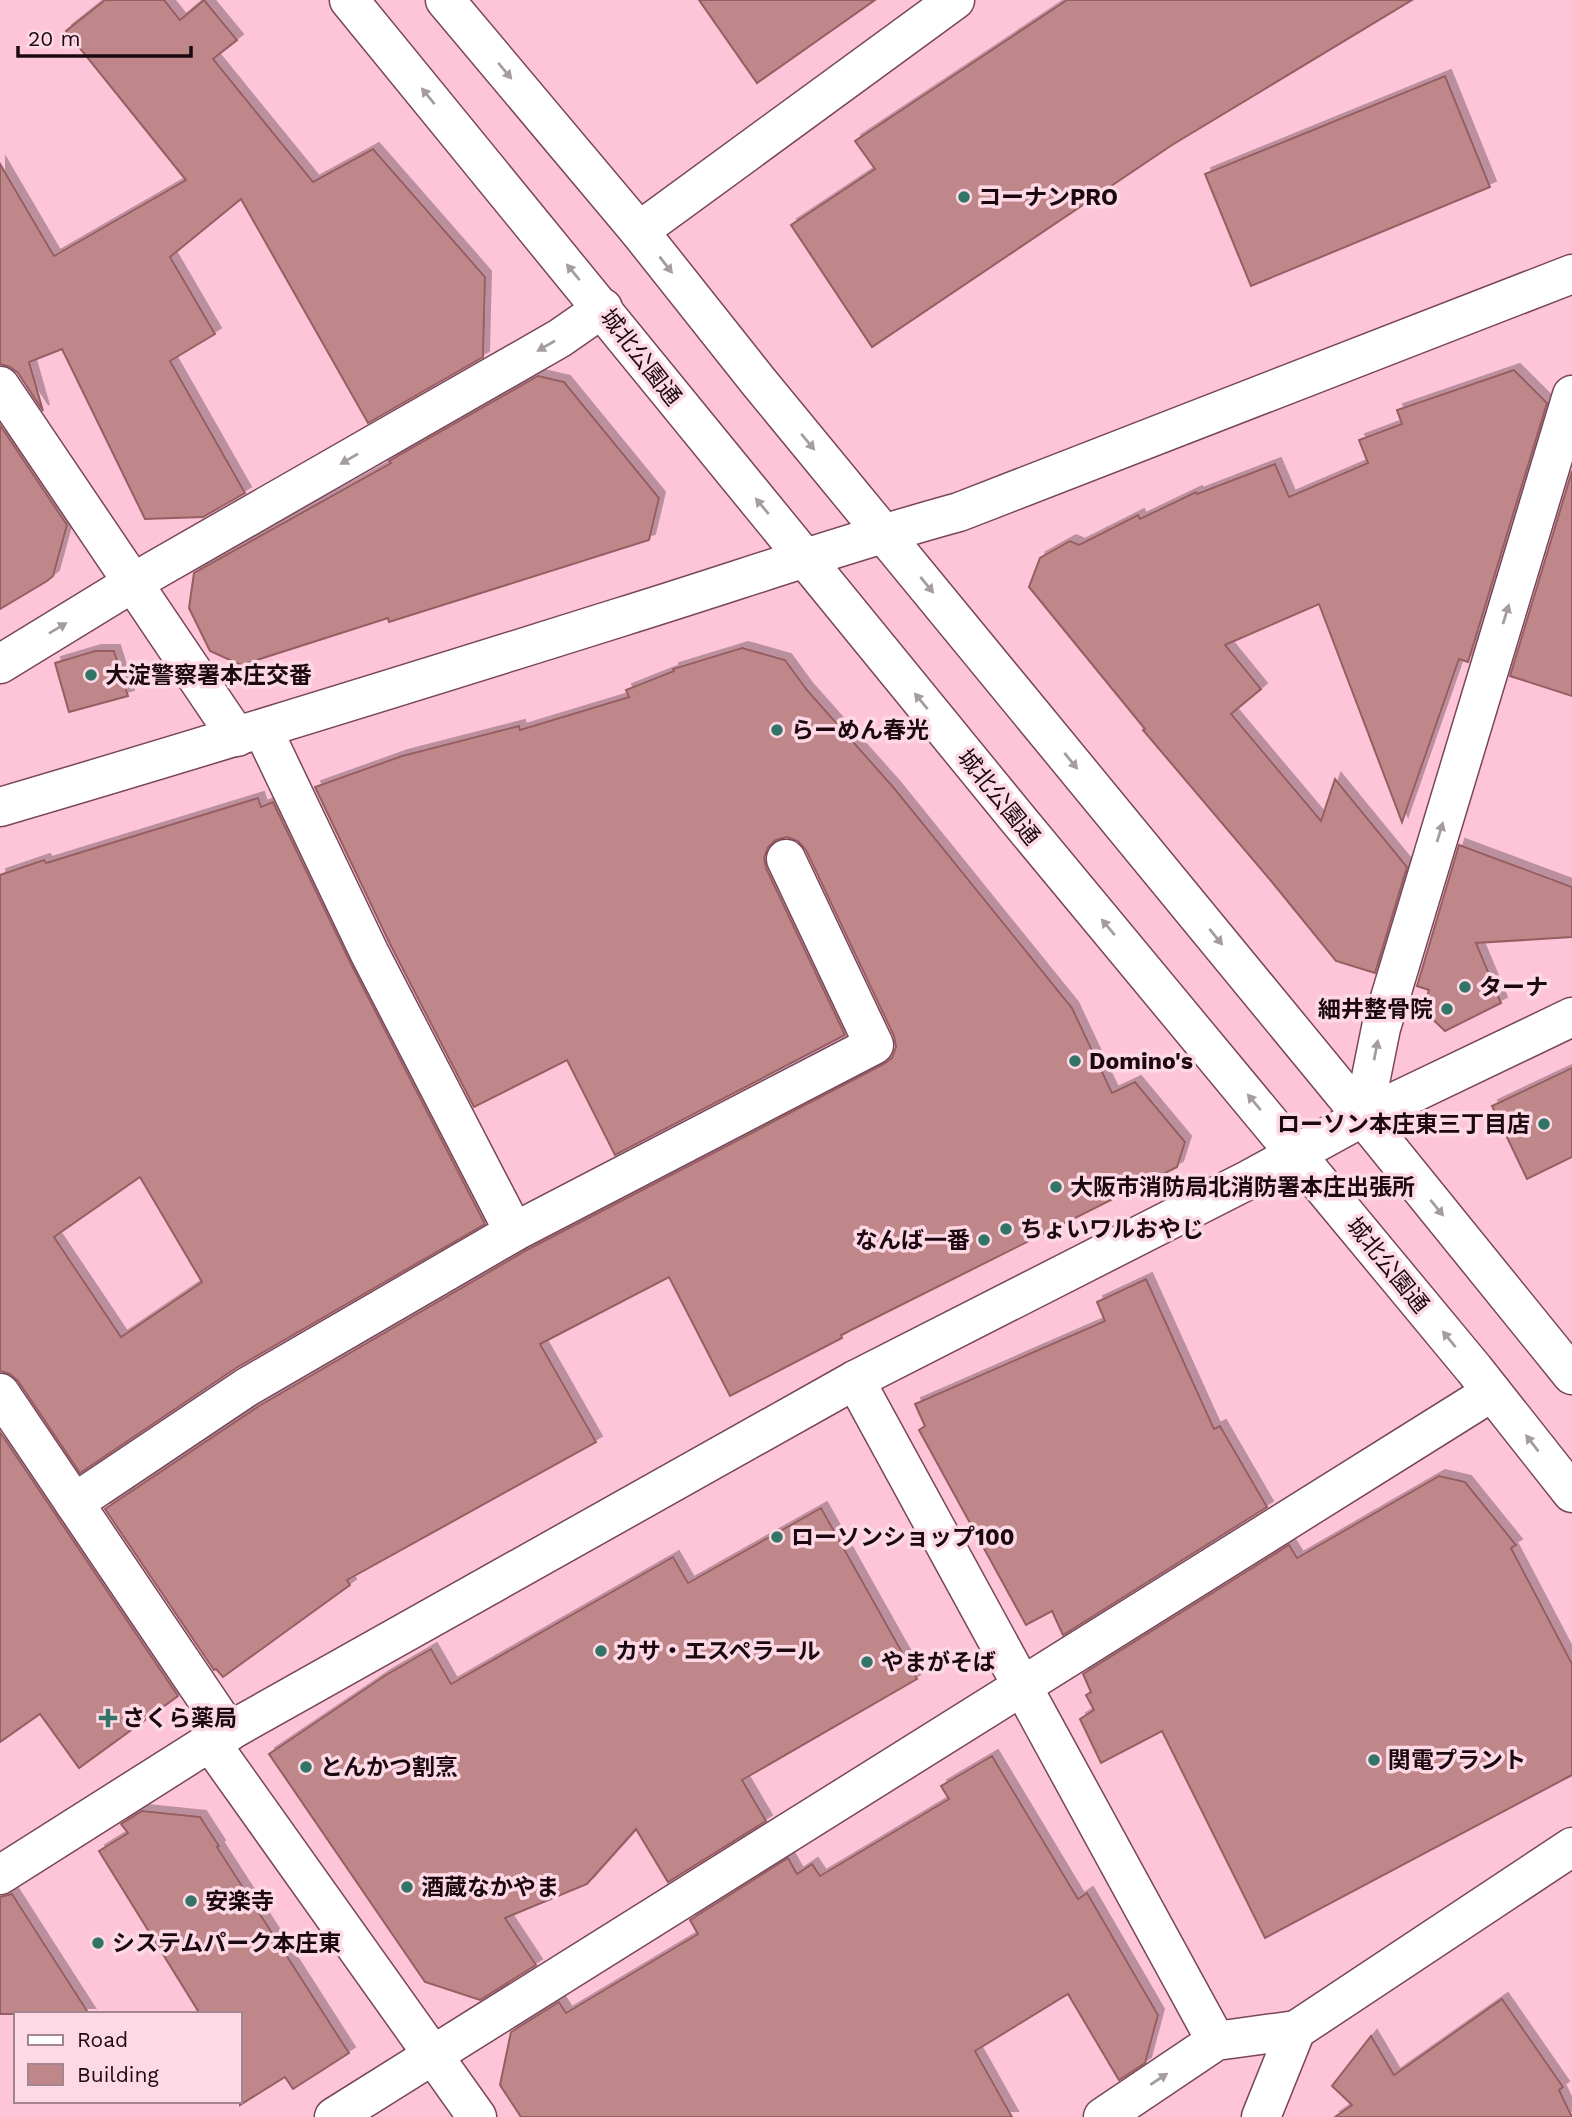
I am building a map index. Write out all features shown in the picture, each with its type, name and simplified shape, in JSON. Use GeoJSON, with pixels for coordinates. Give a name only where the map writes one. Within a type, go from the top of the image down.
{"type":"FeatureCollection","features":[{"type":"Feature","properties":{"kind":"street","name":"城北公園通"},"geometry":{"type":"LineString","coordinates":[[349,0],[1017,818],[1298,1154],[1572,1493]]}},
{"type":"Feature","properties":{"kind":"street"},"geometry":{"type":"LineString","coordinates":[[445,0],[639,232],[1572,1375]]}},
{"type":"Feature","properties":{"kind":"street"},"geometry":{"type":"LineString","coordinates":[[639,232],[955,0]]}},
{"type":"Feature","properties":{"kind":"street"},"geometry":{"type":"LineString","coordinates":[[0,807],[250,733],[884,532],[959,512],[1572,274]]}},
{"type":"Feature","properties":{"kind":"street"},"geometry":{"type":"LineString","coordinates":[[0,664],[134,582],[560,338],[603,308]]}},
{"type":"Feature","properties":{"kind":"street"},"geometry":{"type":"LineString","coordinates":[[0,386],[134,582],[250,733],[370,954],[514,1233]]}},
{"type":"Feature","properties":{"kind":"street"},"geometry":{"type":"LineString","coordinates":[[1363,1117],[1381,1028],[1572,395]]}},
{"type":"Feature","properties":{"kind":"street"},"geometry":{"type":"LineString","coordinates":[[74,1503],[247,1387],[514,1233],[874,1045],[786,859]]}},
{"type":"Feature","properties":{"kind":"street"},"geometry":{"type":"LineString","coordinates":[[0,1875],[220,1737],[855,1380],[1298,1154],[1363,1117],[1572,1017]]}},
{"type":"Feature","properties":{"kind":"street"},"geometry":{"type":"LineString","coordinates":[[855,1380],[1216,2041]]}},
{"type":"Feature","properties":{"kind":"street"},"geometry":{"type":"LineString","coordinates":[[334,2117],[1492,1392]]}},
{"type":"Feature","properties":{"kind":"street"},"geometry":{"type":"LineString","coordinates":[[0,1393],[74,1503],[220,1737],[477,2117]]}},
{"type":"Feature","properties":{"kind":"street"},"geometry":{"type":"LineString","coordinates":[[1103,2117],[1216,2041],[1296,2030],[1572,1847]]}},
{"type":"Feature","properties":{"kind":"street"},"geometry":{"type":"LineString","coordinates":[[1261,2117],[1296,2030]]}},
{"type":"Feature","properties":{"kind":"building"},"geometry":{"type":"Polygon","coordinates":[[[105,0],[164,0],[180,20],[204,0],[237,40],[213,59],[313,182],[373,149],[485,277],[483,357],[368,423],[241,199],[170,257],[215,334],[170,361],[245,493],[203,517],[145,519],[62,349],[29,362],[43,411],[18,373],[0,364],[0,164],[54,256],[186,180],[66,31],[105,0]]]}},
{"type":"Feature","properties":{"kind":"building"},"geometry":{"type":"Polygon","coordinates":[[[699,0],[875,0],[757,83],[699,0]]]}},
{"type":"Feature","properties":{"kind":"building","name":"コーナンPRO"},"geometry":{"type":"Polygon","coordinates":[[[1067,0],[1412,0],[1172,145],[872,347],[791,225],[875,169],[855,141],[1067,0]]]}},
{"type":"Feature","properties":{"kind":"building"},"geometry":{"type":"Polygon","coordinates":[[[1445,76],[1490,187],[1251,286],[1205,174],[1445,76]]]}},
{"type":"Feature","properties":{"kind":"building"},"geometry":{"type":"Polygon","coordinates":[[[1514,370],[1547,403],[1468,662],[1459,659],[1402,822],[1319,604],[1225,645],[1261,689],[1231,714],[1321,821],[1335,779],[1407,867],[1375,973],[1336,961],[1143,730],[1145,729],[1029,587],[1040,558],[1070,541],[1079,545],[1138,515],[1140,519],[1196,492],[1197,494],[1275,464],[1289,497],[1368,463],[1359,440],[1402,424],[1397,410],[1514,370]]]}},
{"type":"Feature","properties":{"kind":"building"},"geometry":{"type":"Polygon","coordinates":[[[538,376],[564,382],[659,498],[649,540],[389,622],[388,618],[241,665],[210,651],[189,608],[194,573],[391,463],[389,461],[538,376]]]}},
{"type":"Feature","properties":{"kind":"building"},"geometry":{"type":"Polygon","coordinates":[[[0,425],[67,525],[53,576],[0,609],[0,425]]]}},
{"type":"Feature","properties":{"kind":"building"},"geometry":{"type":"Polygon","coordinates":[[[1572,471],[1572,696],[1510,676],[1572,471]]]}},
{"type":"Feature","properties":{"kind":"building"},"geometry":{"type":"Polygon","coordinates":[[[742,648],[785,660],[807,690],[894,788],[1072,1008],[1112,1093],[1135,1082],[1185,1142],[1177,1167],[841,1335],[842,1338],[730,1396],[669,1277],[540,1344],[596,1442],[347,1580],[350,1585],[223,1677],[214,1670],[105,1509],[259,1406],[525,1251],[884,1064],[892,1058],[896,1047],[894,1036],[806,850],[798,841],[787,837],[776,840],[768,847],[764,858],[766,868],[845,1035],[615,1155],[567,1060],[474,1107],[390,944],[315,787],[402,756],[519,726],[520,730],[629,697],[626,690],[674,671],[673,669],[742,648]]]}},
{"type":"Feature","properties":{"kind":"building"},"geometry":{"type":"Polygon","coordinates":[[[95,651],[114,651],[128,696],[69,712],[55,663],[95,651]]]}},
{"type":"Feature","properties":{"kind":"building"},"geometry":{"type":"Polygon","coordinates":[[[258,798],[261,807],[273,802],[351,964],[485,1224],[236,1368],[80,1473],[18,1381],[10,1374],[0,1371],[0,875],[44,860],[46,863],[258,798]],[[140,1177],[54,1237],[121,1337],[202,1282],[140,1177]]]}},
{"type":"Feature","properties":{"kind":"building"},"geometry":{"type":"Polygon","coordinates":[[[1459,845],[1572,887],[1572,937],[1476,943],[1501,1003],[1445,1031],[1423,1010],[1429,990],[1417,986],[1459,845]]]}},
{"type":"Feature","properties":{"kind":"building"},"geometry":{"type":"Polygon","coordinates":[[[1572,1068],[1572,1157],[1527,1179],[1492,1106],[1572,1068]]]}},
{"type":"Feature","properties":{"kind":"building"},"geometry":{"type":"Polygon","coordinates":[[[1146,1279],[1214,1429],[1220,1426],[1267,1507],[1063,1635],[1052,1611],[1026,1625],[919,1430],[925,1426],[915,1404],[1105,1321],[1097,1302],[1146,1279]]]}},
{"type":"Feature","properties":{"kind":"building"},"geometry":{"type":"Polygon","coordinates":[[[0,1432],[178,1696],[79,1768],[40,1714],[0,1742],[0,1432]]]}},
{"type":"Feature","properties":{"kind":"building","name":"関電プラント"},"geometry":{"type":"Polygon","coordinates":[[[1439,1476],[1465,1482],[1516,1545],[1511,1548],[1572,1664],[1572,1775],[1265,1938],[1162,1731],[1101,1763],[1080,1719],[1094,1710],[1086,1695],[1091,1692],[1083,1674],[1289,1545],[1297,1558],[1439,1476]]]}},
{"type":"Feature","properties":{"kind":"building"},"geometry":{"type":"Polygon","coordinates":[[[821,1508],[917,1679],[742,1780],[766,1821],[668,1882],[636,1829],[587,1884],[505,1918],[536,1965],[480,2000],[425,1982],[269,1754],[386,1675],[431,1649],[451,1684],[673,1557],[688,1583],[821,1508]]]}},
{"type":"Feature","properties":{"kind":"building"},"geometry":{"type":"Polygon","coordinates":[[[992,1756],[1078,1899],[1087,1893],[1158,2015],[1145,2063],[1119,2080],[1068,1994],[975,2051],[1012,2117],[521,2117],[500,2085],[511,2032],[559,2002],[566,2013],[698,1934],[690,1920],[788,1858],[797,1874],[812,1864],[820,1876],[949,1799],[941,1786],[992,1756]]]}},
{"type":"Feature","properties":{"kind":"building"},"geometry":{"type":"Polygon","coordinates":[[[142,1811],[200,1817],[349,2053],[293,2089],[285,2077],[240,2105],[242,2012],[199,2012],[99,1851],[128,1833],[121,1824],[142,1811]]]}},
{"type":"Feature","properties":{"kind":"building"},"geometry":{"type":"Polygon","coordinates":[[[12,1894],[88,2012],[0,2014],[0,1897],[12,1894]]]}},
{"type":"Feature","properties":{"kind":"building"},"geometry":{"type":"Polygon","coordinates":[[[1502,1999],[1563,2087],[1559,2090],[1572,2117],[1335,2117],[1352,2105],[1332,2086],[1371,2036],[1394,2075],[1502,1999]]]}},
{"type":"Feature","properties":{"kind":"place","name":"コーナンPRO"},"geometry":{"type":"Point","coordinates":[964,197]}},
{"type":"Feature","properties":{"kind":"place","name":"大淀警察署本庄交番"},"geometry":{"type":"Point","coordinates":[91,675]}},
{"type":"Feature","properties":{"kind":"place","name":"らーめん春光"},"geometry":{"type":"Point","coordinates":[777,730]}},
{"type":"Feature","properties":{"kind":"place","name":"ターナ"},"geometry":{"type":"Point","coordinates":[1465,987]}},
{"type":"Feature","properties":{"kind":"place","name":"細井整骨院"},"geometry":{"type":"Point","coordinates":[1447,1009]}},
{"type":"Feature","properties":{"kind":"place","name":"Domino's"},"geometry":{"type":"Point","coordinates":[1075,1061]}},
{"type":"Feature","properties":{"kind":"place","name":"ローソン本庄東三丁目店"},"geometry":{"type":"Point","coordinates":[1544,1124]}},
{"type":"Feature","properties":{"kind":"place","name":"大阪市消防局北消防署本庄出張所"},"geometry":{"type":"Point","coordinates":[1056,1187]}},
{"type":"Feature","properties":{"kind":"place","name":"ちょいワルおやじ"},"geometry":{"type":"Point","coordinates":[1006,1229]}},
{"type":"Feature","properties":{"kind":"place","name":"なんば一番"},"geometry":{"type":"Point","coordinates":[984,1240]}},
{"type":"Feature","properties":{"kind":"place","name":"ローソンショップ100"},"geometry":{"type":"Point","coordinates":[777,1537]}},
{"type":"Feature","properties":{"kind":"place","name":"カサ・エスペラール"},"geometry":{"type":"Point","coordinates":[601,1651]}},
{"type":"Feature","properties":{"kind":"place","name":"やまがそば"},"geometry":{"type":"Point","coordinates":[867,1662]}},
{"type":"Feature","properties":{"kind":"place","name":"さくら薬局"},"geometry":{"type":"Point","coordinates":[108,1718]}},
{"type":"Feature","properties":{"kind":"place","name":"関電プラント"},"geometry":{"type":"Point","coordinates":[1374,1760]}},
{"type":"Feature","properties":{"kind":"place","name":"とんかつ割烹"},"geometry":{"type":"Point","coordinates":[306,1767]}},
{"type":"Feature","properties":{"kind":"place","name":"酒蔵なかやま"},"geometry":{"type":"Point","coordinates":[407,1887]}},
{"type":"Feature","properties":{"kind":"place","name":"安楽寺"},"geometry":{"type":"Point","coordinates":[191,1901]}},
{"type":"Feature","properties":{"kind":"place","name":"システムパーク本庄東"},"geometry":{"type":"Point","coordinates":[98,1943]}}]}
